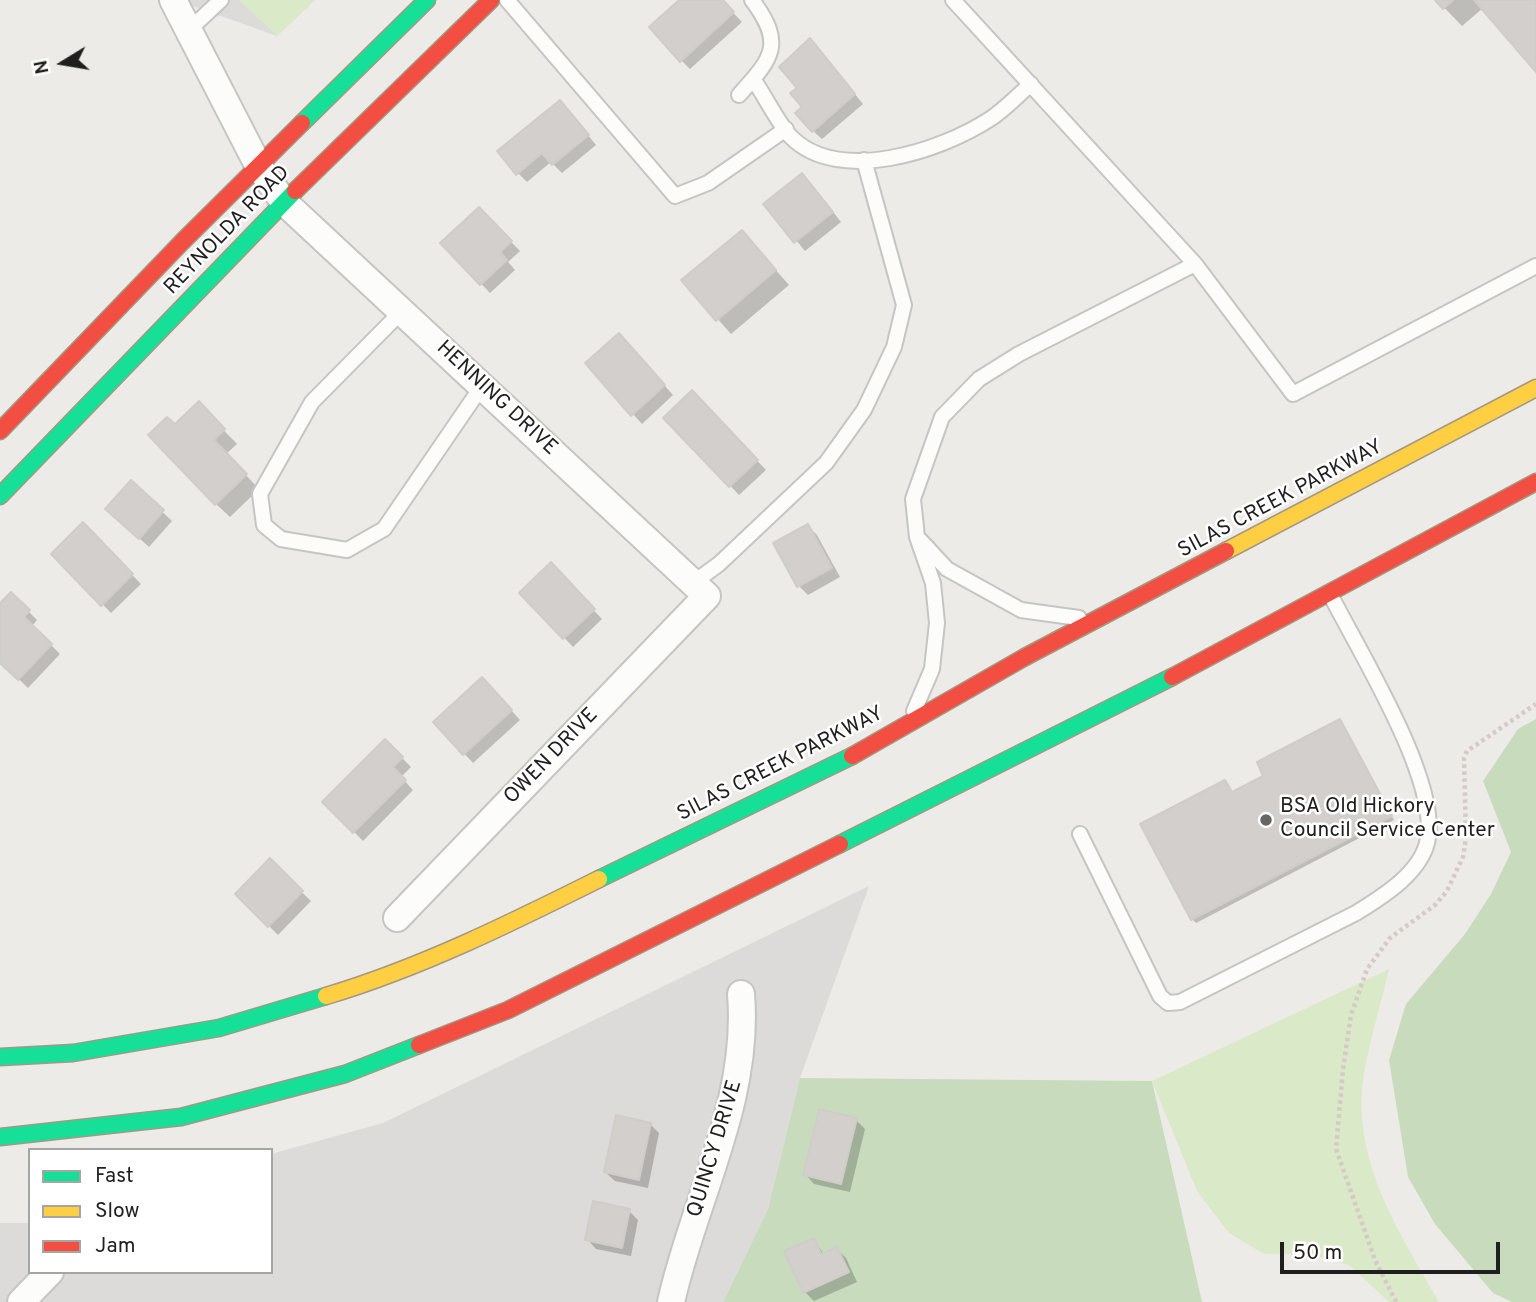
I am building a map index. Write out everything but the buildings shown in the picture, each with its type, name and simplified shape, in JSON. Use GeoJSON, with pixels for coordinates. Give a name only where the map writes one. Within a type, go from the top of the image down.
{"type":"FeatureCollection","features":[{"type":"Feature","properties":{"kind":"main road","name":"REYNOLDA ROAD"},"geometry":{"type":"LineString","coordinates":[[0,431],[258,167],[427,0]]}},
{"type":"Feature","properties":{"kind":"main road","name":"REYNOLDA ROAD"},"geometry":{"type":"LineString","coordinates":[[0,496],[284,202],[491,0]]}},
{"type":"Feature","properties":{"kind":"main road","name":"SILAS CREEK PARKWAY"},"geometry":{"type":"LineString","coordinates":[[0,1057],[73,1053],[219,1028],[369,983],[520,918],[862,751],[1097,620],[1536,388]]}},
{"type":"Feature","properties":{"kind":"main road"},"geometry":{"type":"LineString","coordinates":[[0,1138],[181,1117],[345,1074],[508,1010],[837,842],[1201,663],[1536,482]]}},
{"type":"Feature","properties":{"kind":"street","name":"HENNING DRIVE"},"geometry":{"type":"LineString","coordinates":[[173,0],[258,167],[284,202],[700,589]]}},
{"type":"Feature","properties":{"kind":"street","name":"OWEN DRIVE"},"geometry":{"type":"LineString","coordinates":[[397,918],[700,589]]}},
{"type":"Feature","properties":{"kind":"street","name":"QUINCY DRIVE"},"geometry":{"type":"LineString","coordinates":[[671,1302],[680,1262],[714,1166],[739,1073],[741,994]]}},
{"type":"Feature","properties":{"kind":"street"},"geometry":{"type":"LineString","coordinates":[[21,1302],[48,1274]]}},
{"type":"Feature","properties":{"kind":"lane"},"geometry":{"type":"LineString","coordinates":[[189,30],[221,0]]}},
{"type":"Feature","properties":{"kind":"lane"},"geometry":{"type":"LineString","coordinates":[[508,0],[676,196],[708,183],[786,130]]}},
{"type":"Feature","properties":{"kind":"lane"},"geometry":{"type":"LineString","coordinates":[[739,95],[769,60],[771,44],[763,15],[752,0]]}},
{"type":"Feature","properties":{"kind":"lane"},"geometry":{"type":"LineString","coordinates":[[953,0],[1195,264],[1293,394],[1536,266]]}},
{"type":"Feature","properties":{"kind":"lane"},"geometry":{"type":"LineString","coordinates":[[753,79],[786,130],[813,153],[848,162],[945,144],[991,118],[1031,84]]}},
{"type":"Feature","properties":{"kind":"lane"},"geometry":{"type":"LineString","coordinates":[[700,589],[719,564],[826,463],[864,410],[894,347],[904,305],[864,160]]}},
{"type":"Feature","properties":{"kind":"lane"},"geometry":{"type":"LineString","coordinates":[[908,725],[932,669],[937,623],[933,583],[917,537],[913,499],[942,417],[979,379],[1019,354],[1195,264]]}},
{"type":"Feature","properties":{"kind":"lane"},"geometry":{"type":"LineString","coordinates":[[402,311],[312,402],[260,494],[264,525],[281,540],[346,550],[384,529],[482,386]]}},
{"type":"Feature","properties":{"kind":"lane"},"geometry":{"type":"LineString","coordinates":[[917,537],[947,569],[1021,610],[1097,620]]}},
{"type":"Feature","properties":{"kind":"lane"},"geometry":{"type":"LineString","coordinates":[[1080,834],[1160,996],[1168,1003],[1180,1002],[1356,913],[1382,897],[1406,875],[1420,859],[1429,839],[1428,802],[1419,769],[1329,592]]}},
{"type":"Feature","properties":{"kind":"path"},"geometry":{"type":"LineString","coordinates":[[1396,1302],[1375,1260],[1336,1149],[1351,1015],[1367,969],[1377,953],[1404,925],[1435,905],[1457,873],[1466,838],[1464,758],[1467,751],[1536,704]]}},
{"type":"Feature","properties":{"kind":"shaded area"},"geometry":{"type":"Polygon","coordinates":[[[176,0],[315,0],[277,36],[176,0]]]}},
{"type":"Feature","properties":{"kind":"shaded area"},"geometry":{"type":"Polygon","coordinates":[[[869,886],[800,1078],[768,1209],[723,1302],[0,1302],[0,1223],[28,1223],[28,1274],[273,1274],[273,1153],[383,1123],[869,886]]]}},
{"type":"Feature","properties":{"kind":"green space"},"geometry":{"type":"Polygon","coordinates":[[[239,0],[315,0],[277,36],[239,0]]]}},
{"type":"Feature","properties":{"kind":"green space"},"geometry":{"type":"Polygon","coordinates":[[[1536,719],[1536,1302],[1512,1302],[1493,1293],[1435,1224],[1408,1177],[1389,1060],[1406,1004],[1465,934],[1491,894],[1511,852],[1483,781],[1518,729],[1536,719]]]}},
{"type":"Feature","properties":{"kind":"green space"},"geometry":{"type":"Polygon","coordinates":[[[1389,969],[1364,1073],[1364,1136],[1381,1194],[1439,1302],[1389,1302],[1349,1265],[1313,1255],[1264,1254],[1229,1233],[1197,1191],[1152,1081],[1389,969]]]}},
{"type":"Feature","properties":{"kind":"green space"},"geometry":{"type":"Polygon","coordinates":[[[800,1078],[1152,1081],[1202,1302],[723,1302],[768,1209],[800,1078]]]}},
{"type":"Feature","properties":{"kind":"traffic: fast"},"geometry":{"type":"LineString","coordinates":[[302,123],[427,0]]}},
{"type":"Feature","properties":{"kind":"traffic: fast"},"geometry":{"type":"LineString","coordinates":[[0,496],[295,191]]}},
{"type":"Feature","properties":{"kind":"traffic: fast"},"geometry":{"type":"LineString","coordinates":[[840,844],[1172,677]]}},
{"type":"Feature","properties":{"kind":"traffic: fast"},"geometry":{"type":"LineString","coordinates":[[599,879],[852,756]]}},
{"type":"Feature","properties":{"kind":"traffic: fast"},"geometry":{"type":"LineString","coordinates":[[0,1057],[73,1053],[219,1028],[326,996]]}},
{"type":"Feature","properties":{"kind":"traffic: fast"},"geometry":{"type":"LineString","coordinates":[[0,1137],[181,1117],[345,1074],[419,1045]]}},
{"type":"Feature","properties":{"kind":"traffic: slow"},"geometry":{"type":"LineString","coordinates":[[1226,551],[1536,388]]}},
{"type":"Feature","properties":{"kind":"traffic: slow"},"geometry":{"type":"LineString","coordinates":[[326,996],[430,958],[599,879]]}},
{"type":"Feature","properties":{"kind":"traffic: jam"},"geometry":{"type":"LineString","coordinates":[[295,191],[491,0]]}},
{"type":"Feature","properties":{"kind":"traffic: jam"},"geometry":{"type":"LineString","coordinates":[[0,431],[182,242],[302,123]]}},
{"type":"Feature","properties":{"kind":"traffic: jam"},"geometry":{"type":"LineString","coordinates":[[1172,677],[1536,482]]}},
{"type":"Feature","properties":{"kind":"traffic: jam"},"geometry":{"type":"LineString","coordinates":[[852,756],[1025,657],[1226,551]]}},
{"type":"Feature","properties":{"kind":"traffic: jam"},"geometry":{"type":"LineString","coordinates":[[419,1045],[508,1010],[840,844]]}},
{"type":"Feature","properties":{"kind":"place","name":"BSA Old Hickory Council Service Center"},"geometry":{"type":"Point","coordinates":[1266,820]}}]}
